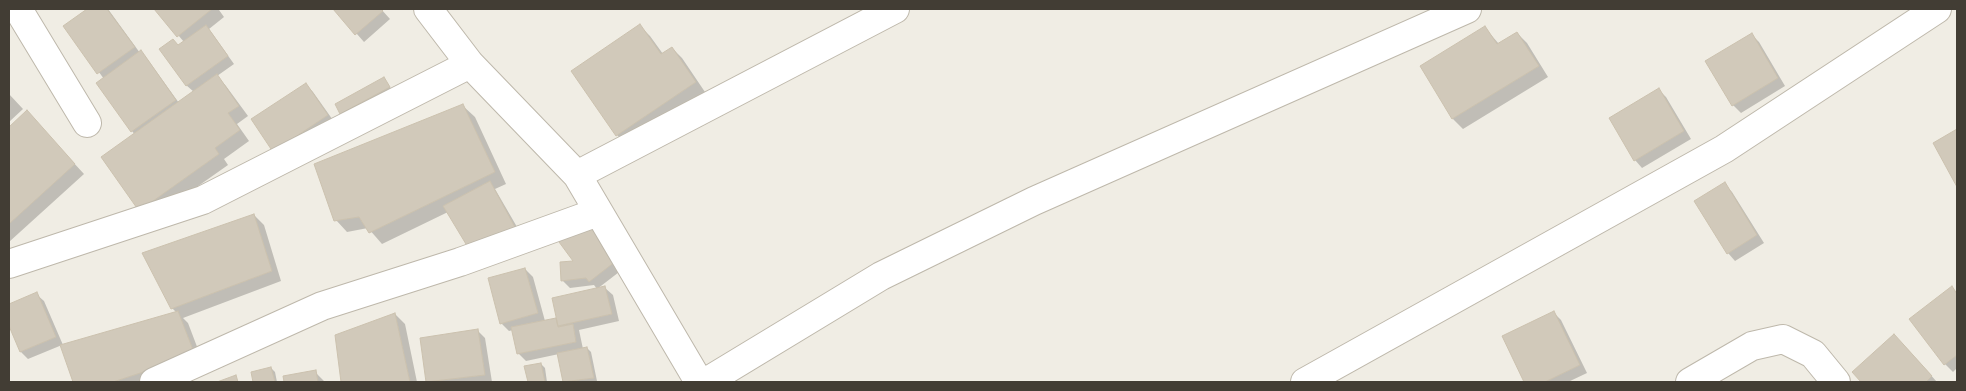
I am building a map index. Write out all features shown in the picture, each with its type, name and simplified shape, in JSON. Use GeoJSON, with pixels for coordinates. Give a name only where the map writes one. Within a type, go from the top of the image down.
{"type":"FeatureCollection","features":[{"type":"Feature","properties":{"kind":"street"},"geometry":{"type":"LineString","coordinates":[[9,14],[17,9],[87,123]]}},
{"type":"Feature","properties":{"kind":"street"},"geometry":{"type":"LineString","coordinates":[[428,9],[470,64],[577,174],[699,382]]}},
{"type":"Feature","properties":{"kind":"street"},"geometry":{"type":"LineString","coordinates":[[577,174],[894,9]]}},
{"type":"Feature","properties":{"kind":"street"},"geometry":{"type":"LineString","coordinates":[[706,382],[881,276],[1034,201],[1467,9]]}},
{"type":"Feature","properties":{"kind":"street"},"geometry":{"type":"LineString","coordinates":[[1305,382],[1724,150],[1937,9]]}},
{"type":"Feature","properties":{"kind":"street"},"geometry":{"type":"LineString","coordinates":[[9,264],[203,200],[470,64]]}},
{"type":"Feature","properties":{"kind":"street"},"geometry":{"type":"LineString","coordinates":[[154,382],[322,306],[460,262],[598,212]]}},
{"type":"Feature","properties":{"kind":"street"},"geometry":{"type":"LineString","coordinates":[[1690,382],[1752,346],[1783,339],[1813,354],[1836,382]]}},
{"type":"Feature","properties":{"kind":"building"},"geometry":{"type":"Polygon","coordinates":[[[87,9],[107,9],[135,47],[97,74],[63,26],[87,9]]]}},
{"type":"Feature","properties":{"kind":"building"},"geometry":{"type":"Polygon","coordinates":[[[154,9],[212,9],[177,37],[154,9]]]}},
{"type":"Feature","properties":{"kind":"building"},"geometry":{"type":"Polygon","coordinates":[[[333,9],[381,9],[383,11],[355,35],[333,9]]]}},
{"type":"Feature","properties":{"kind":"building"},"geometry":{"type":"Polygon","coordinates":[[[640,24],[661,54],[672,47],[696,82],[616,136],[571,71],[640,24]]]}},
{"type":"Feature","properties":{"kind":"building"},"geometry":{"type":"Polygon","coordinates":[[[206,25],[228,56],[186,86],[159,49],[173,39],[178,45],[206,25]]]}},
{"type":"Feature","properties":{"kind":"building"},"geometry":{"type":"Polygon","coordinates":[[[1485,26],[1497,44],[1517,32],[1539,66],[1452,119],[1420,66],[1485,26]]]}},
{"type":"Feature","properties":{"kind":"building"},"geometry":{"type":"Polygon","coordinates":[[[1752,33],[1778,78],[1732,106],[1705,61],[1752,33]]]}},
{"type":"Feature","properties":{"kind":"building"},"geometry":{"type":"Polygon","coordinates":[[[141,50],[176,100],[131,132],[96,83],[141,50]]]}},
{"type":"Feature","properties":{"kind":"building"},"geometry":{"type":"Polygon","coordinates":[[[217,74],[239,106],[228,113],[240,130],[215,148],[219,154],[139,211],[101,157],[217,74]]]}},
{"type":"Feature","properties":{"kind":"building"},"geometry":{"type":"Polygon","coordinates":[[[384,77],[390,87],[340,114],[335,104],[384,77]]]}},
{"type":"Feature","properties":{"kind":"building"},"geometry":{"type":"Polygon","coordinates":[[[306,83],[328,115],[273,152],[251,119],[306,83]]]}},
{"type":"Feature","properties":{"kind":"building"},"geometry":{"type":"Polygon","coordinates":[[[1659,88],[1684,131],[1634,161],[1609,118],[1659,88]]]}},
{"type":"Feature","properties":{"kind":"building"},"geometry":{"type":"Polygon","coordinates":[[[463,104],[495,172],[369,233],[359,217],[334,221],[314,164],[463,104]]]}},
{"type":"Feature","properties":{"kind":"building"},"geometry":{"type":"Polygon","coordinates":[[[27,110],[75,164],[9,224],[9,127],[27,110]]]}},
{"type":"Feature","properties":{"kind":"building"},"geometry":{"type":"Polygon","coordinates":[[[1957,129],[1957,187],[1933,143],[1957,129]]]}},
{"type":"Feature","properties":{"kind":"building"},"geometry":{"type":"Polygon","coordinates":[[[490,181],[517,231],[472,254],[443,206],[490,181]]]}},
{"type":"Feature","properties":{"kind":"building"},"geometry":{"type":"Polygon","coordinates":[[[1725,182],[1757,235],[1727,254],[1694,201],[1725,182]]]}},
{"type":"Feature","properties":{"kind":"building"},"geometry":{"type":"Polygon","coordinates":[[[254,214],[272,271],[171,309],[142,253],[254,214]]]}},
{"type":"Feature","properties":{"kind":"building"},"geometry":{"type":"Polygon","coordinates":[[[586,221],[616,261],[589,282],[586,278],[561,281],[560,262],[573,261],[559,242],[586,221]]]}},
{"type":"Feature","properties":{"kind":"building"},"geometry":{"type":"Polygon","coordinates":[[[525,268],[538,313],[500,324],[488,278],[525,268]]]}},
{"type":"Feature","properties":{"kind":"building"},"geometry":{"type":"Polygon","coordinates":[[[605,286],[612,314],[558,326],[552,298],[605,286]]]}},
{"type":"Feature","properties":{"kind":"building"},"geometry":{"type":"Polygon","coordinates":[[[1952,286],[1957,294],[1957,355],[1944,365],[1909,319],[1952,286]]]}},
{"type":"Feature","properties":{"kind":"building"},"geometry":{"type":"Polygon","coordinates":[[[37,292],[56,337],[20,352],[9,326],[9,304],[37,292]]]}},
{"type":"Feature","properties":{"kind":"building"},"geometry":{"type":"Polygon","coordinates":[[[178,311],[195,355],[113,382],[73,382],[60,345],[178,311]]]}},
{"type":"Feature","properties":{"kind":"building"},"geometry":{"type":"Polygon","coordinates":[[[1554,311],[1580,365],[1545,382],[1524,382],[1502,336],[1554,311]]]}},
{"type":"Feature","properties":{"kind":"building"},"geometry":{"type":"Polygon","coordinates":[[[395,313],[410,382],[341,382],[335,335],[395,313]]]}},
{"type":"Feature","properties":{"kind":"building"},"geometry":{"type":"Polygon","coordinates":[[[556,318],[558,327],[573,324],[576,342],[517,354],[511,327],[556,318]]]}},
{"type":"Feature","properties":{"kind":"building"},"geometry":{"type":"Polygon","coordinates":[[[478,329],[485,375],[426,382],[420,338],[478,329]]]}},
{"type":"Feature","properties":{"kind":"building"},"geometry":{"type":"Polygon","coordinates":[[[1894,334],[1932,376],[1926,382],[1861,382],[1852,372],[1894,334]]]}},
{"type":"Feature","properties":{"kind":"building"},"geometry":{"type":"Polygon","coordinates":[[[587,347],[594,378],[563,382],[557,353],[587,347]]]}},
{"type":"Feature","properties":{"kind":"building"},"geometry":{"type":"Polygon","coordinates":[[[541,363],[545,382],[528,382],[524,366],[541,363]]]}},
{"type":"Feature","properties":{"kind":"building"},"geometry":{"type":"Polygon","coordinates":[[[271,367],[275,382],[253,382],[251,372],[271,367]]]}},
{"type":"Feature","properties":{"kind":"building"},"geometry":{"type":"Polygon","coordinates":[[[316,370],[318,382],[284,382],[283,376],[316,370]]]}},
{"type":"Feature","properties":{"kind":"building"},"geometry":{"type":"Polygon","coordinates":[[[236,375],[238,382],[217,382],[236,375]]]}}]}
